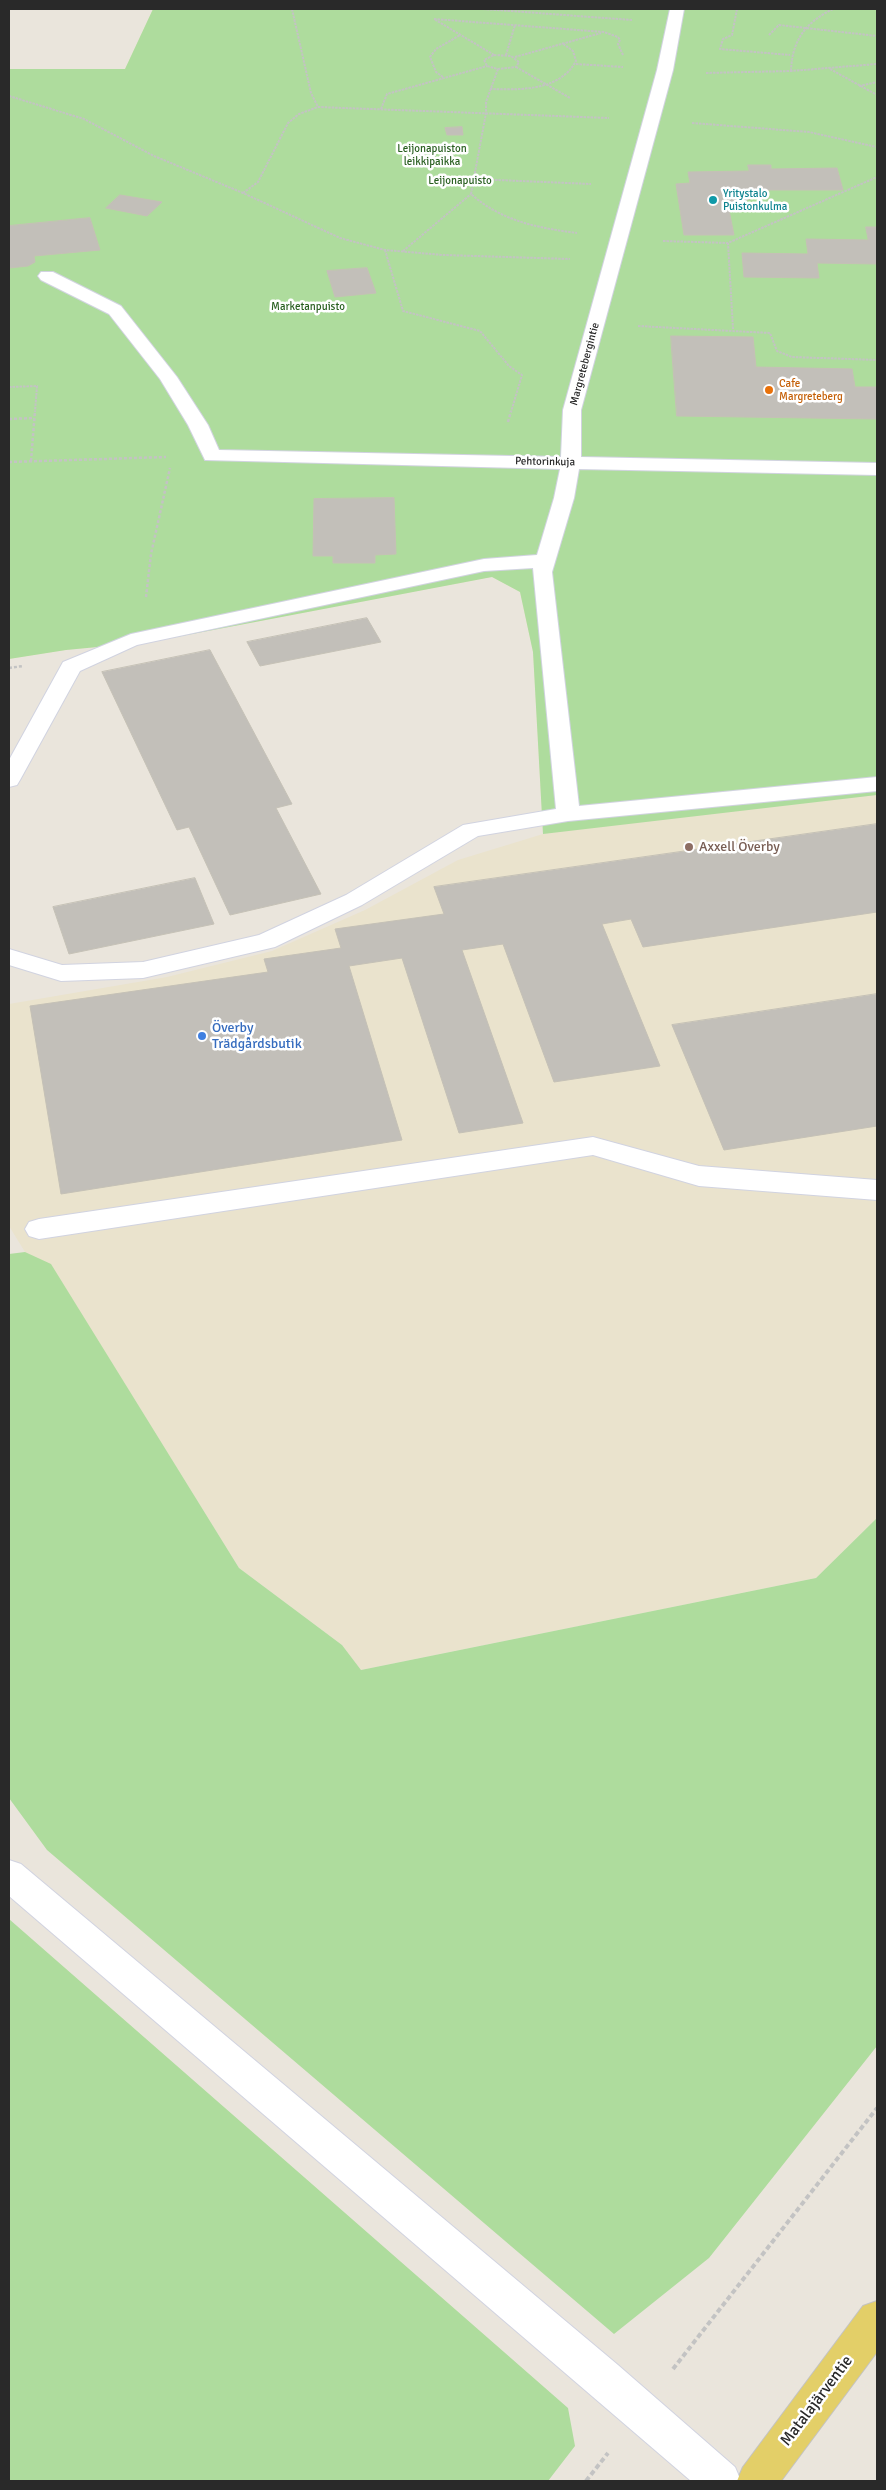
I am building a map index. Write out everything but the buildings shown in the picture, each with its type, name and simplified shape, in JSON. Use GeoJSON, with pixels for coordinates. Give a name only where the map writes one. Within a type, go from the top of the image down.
{"type":"FeatureCollection","features":[{"type":"Feature","properties":{"kind":"main road","name":"Matalajärventie"},"geometry":{"type":"LineString","coordinates":[[757,2481],[877,2320]]}},
{"type":"Feature","properties":{"kind":"street","name":"Margretebergintie"},"geometry":{"type":"LineString","coordinates":[[568,814],[542,572],[564,498],[571,462],[572,410],[664,70],[675,16]]}},
{"type":"Feature","properties":{"kind":"street"},"geometry":{"type":"LineString","coordinates":[[47,276],[115,310],[168,378],[198,425],[212,456]]}},
{"type":"Feature","properties":{"kind":"street","name":"Pehtorinkuja"},"geometry":{"type":"LineString","coordinates":[[212,456],[877,469]]}},
{"type":"Feature","properties":{"kind":"street"},"geometry":{"type":"LineString","coordinates":[[9,780],[71,667],[131,640],[484,565],[545,561]]}},
{"type":"Feature","properties":{"kind":"street"},"geometry":{"type":"LineString","coordinates":[[9,958],[61,973],[142,970],[266,941],[354,900],[471,830],[568,814],[877,784]]}},
{"type":"Feature","properties":{"kind":"street"},"geometry":{"type":"LineString","coordinates":[[39,1228],[593,1146],[699,1176],[877,1190]]}},
{"type":"Feature","properties":{"kind":"street"},"geometry":{"type":"LineString","coordinates":[[9,1875],[604,2379],[721,2481]]}},
{"type":"Feature","properties":{"kind":"path"},"geometry":{"type":"LineString","coordinates":[[292,9],[311,93],[318,107]]}},
{"type":"Feature","properties":{"kind":"path"},"geometry":{"type":"LineString","coordinates":[[483,9],[675,16]]}},
{"type":"Feature","properties":{"kind":"path"},"geometry":{"type":"LineString","coordinates":[[737,9],[732,35],[723,39],[720,49],[790,55]]}},
{"type":"Feature","properties":{"kind":"path"},"geometry":{"type":"LineString","coordinates":[[792,72],[790,55],[794,42],[805,29],[834,9]]}},
{"type":"Feature","properties":{"kind":"path"},"geometry":{"type":"LineString","coordinates":[[487,66],[484,60],[494,55],[506,54],[515,57],[604,32],[434,19],[494,55]]}},
{"type":"Feature","properties":{"kind":"path"},"geometry":{"type":"LineString","coordinates":[[506,54],[515,25]]}},
{"type":"Feature","properties":{"kind":"path"},"geometry":{"type":"LineString","coordinates":[[769,35],[780,25],[877,36]]}},
{"type":"Feature","properties":{"kind":"path"},"geometry":{"type":"LineString","coordinates":[[444,78],[436,72],[430,57],[436,49],[461,35]]}},
{"type":"Feature","properties":{"kind":"path"},"geometry":{"type":"LineString","coordinates":[[562,43],[572,51],[576,64]]}},
{"type":"Feature","properties":{"kind":"path"},"geometry":{"type":"LineString","coordinates":[[515,57],[518,62],[516,67]]}},
{"type":"Feature","properties":{"kind":"path"},"geometry":{"type":"LineString","coordinates":[[576,64],[723,74],[792,72],[877,64]]}},
{"type":"Feature","properties":{"kind":"path"},"geometry":{"type":"LineString","coordinates":[[490,89],[519,89],[546,84],[568,74],[576,64]]}},
{"type":"Feature","properties":{"kind":"path"},"geometry":{"type":"LineString","coordinates":[[380,109],[387,94],[487,66],[498,69],[516,67],[570,98]]}},
{"type":"Feature","properties":{"kind":"path"},"geometry":{"type":"LineString","coordinates":[[829,68],[877,95]]}},
{"type":"Feature","properties":{"kind":"path"},"geometry":{"type":"LineString","coordinates":[[403,251],[471,194],[486,113],[486,102],[498,69]]}},
{"type":"Feature","properties":{"kind":"path"},"geometry":{"type":"LineString","coordinates":[[859,86],[877,82]]}},
{"type":"Feature","properties":{"kind":"path"},"geometry":{"type":"LineString","coordinates":[[9,96],[84,119],[154,156],[243,193],[340,238],[385,250],[443,255],[613,260]]}},
{"type":"Feature","properties":{"kind":"path"},"geometry":{"type":"LineString","coordinates":[[243,193],[258,182],[288,123],[299,114],[318,107],[651,119],[816,134],[858,140],[877,147]]}},
{"type":"Feature","properties":{"kind":"path"},"geometry":{"type":"LineString","coordinates":[[474,179],[633,186]]}},
{"type":"Feature","properties":{"kind":"path"},"geometry":{"type":"LineString","coordinates":[[471,194],[480,204],[525,224],[618,239],[728,243],[735,238],[845,193],[873,179],[877,179]]}},
{"type":"Feature","properties":{"kind":"path"},"geometry":{"type":"LineString","coordinates":[[728,243],[733,330]]}},
{"type":"Feature","properties":{"kind":"path"},"geometry":{"type":"LineString","coordinates":[[385,250],[403,311],[480,331],[509,366],[522,375],[502,449],[503,462]]}},
{"type":"Feature","properties":{"kind":"path"},"geometry":{"type":"LineString","coordinates":[[595,325],[770,333],[777,350],[792,357],[877,360]]}},
{"type":"Feature","properties":{"kind":"path"},"geometry":{"type":"LineString","coordinates":[[9,387],[37,386],[31,461]]}},
{"type":"Feature","properties":{"kind":"path"},"geometry":{"type":"LineString","coordinates":[[9,419],[34,418]]}},
{"type":"Feature","properties":{"kind":"path"},"geometry":{"type":"LineString","coordinates":[[141,637],[150,554],[160,504],[173,456]]}},
{"type":"Feature","properties":{"kind":"path"},"geometry":{"type":"LineString","coordinates":[[9,462],[212,456]]}},
{"type":"Feature","properties":{"kind":"path"},"geometry":{"type":"LineString","coordinates":[[586,2481],[877,2108]]}},
{"type":"Feature","properties":{"kind":"shaded area","name":"Axxell Överby"},"geometry":{"type":"Polygon","coordinates":[[[153,9],[877,9],[877,1518],[816,1578],[361,1670],[342,1645],[239,1568],[51,1265],[25,1252],[9,1226],[9,1004],[167,977],[272,951],[365,910],[458,860],[543,834],[533,652],[520,592],[492,577],[150,642],[66,650],[9,659],[9,69],[125,69],[153,9]]]}},
{"type":"Feature","properties":{"kind":"green space","name":"Marketanpuisto"},"geometry":{"type":"Polygon","coordinates":[[[153,9],[877,9],[877,795],[543,834],[533,652],[520,592],[492,577],[150,642],[66,650],[9,659],[9,69],[125,69],[153,9]]]}},
{"type":"Feature","properties":{"kind":"green space"},"geometry":{"type":"Polygon","coordinates":[[[25,1252],[51,1264],[239,1568],[342,1645],[361,1670],[816,1578],[877,1518],[877,2046],[709,2258],[614,2334],[47,1850],[9,1798],[9,1254],[25,1252]]]}},
{"type":"Feature","properties":{"kind":"green space"},"geometry":{"type":"Polygon","coordinates":[[[9,1919],[568,2408],[575,2446],[548,2481],[9,2481],[9,1919]]]}},
{"type":"Feature","properties":{"kind":"place","name":"Yritystalo Puistonkulma"},"geometry":{"type":"Point","coordinates":[713,200]}},
{"type":"Feature","properties":{"kind":"place","name":"Cafe Margreteberg"},"geometry":{"type":"Point","coordinates":[769,390]}},
{"type":"Feature","properties":{"kind":"place","name":"Axxell Överby"},"geometry":{"type":"Point","coordinates":[689,847]}},
{"type":"Feature","properties":{"kind":"place","name":"Överby Trädgårdsbutik"},"geometry":{"type":"Point","coordinates":[202,1036]}},
{"type":"Feature","properties":{"kind":"park label","name":"Leijonapuiston leikkipaikka"},"geometry":{"type":"Point","coordinates":[432,155]}},
{"type":"Feature","properties":{"kind":"park label","name":"Leijonapuisto"},"geometry":{"type":"Point","coordinates":[460,181]}}]}
